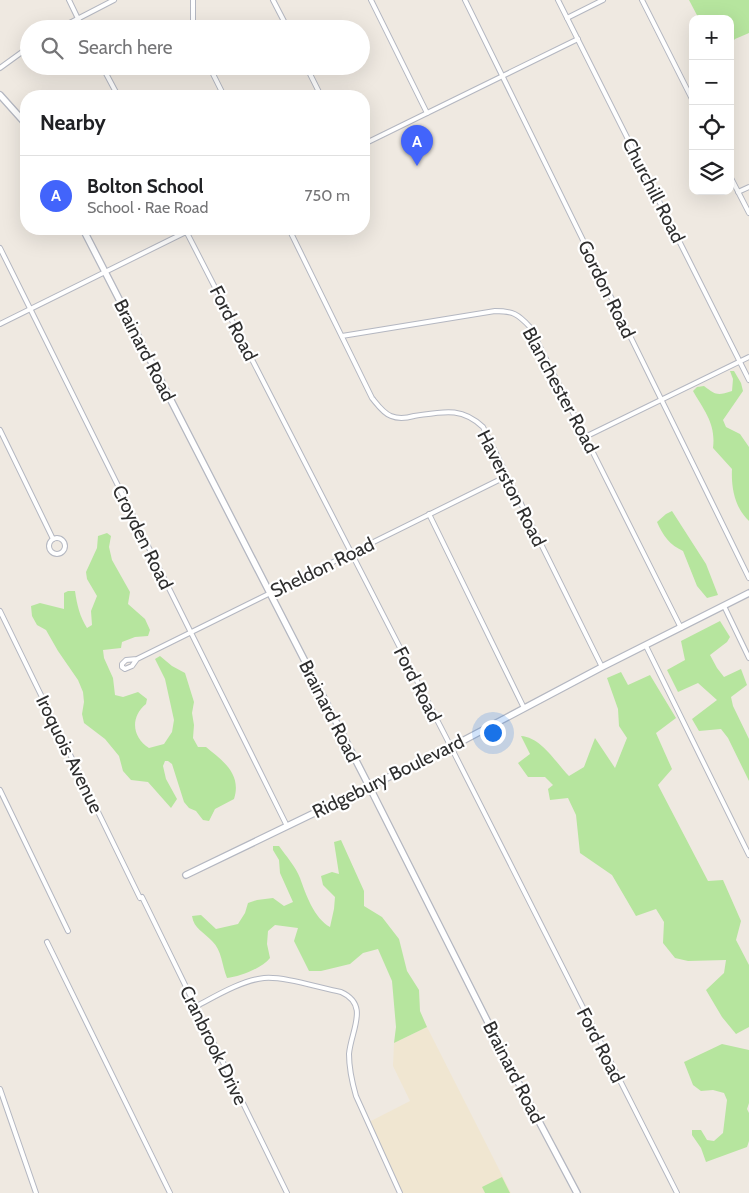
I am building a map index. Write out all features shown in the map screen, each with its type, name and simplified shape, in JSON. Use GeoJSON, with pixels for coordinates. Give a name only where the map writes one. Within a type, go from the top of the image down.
{"type":"FeatureCollection","features":[{"type":"Feature","properties":{"kind":"street"},"geometry":{"type":"LineString","coordinates":[[69,0],[78,18]]}},
{"type":"Feature","properties":{"kind":"street"},"geometry":{"type":"LineString","coordinates":[[74,20],[114,0]]}},
{"type":"Feature","properties":{"kind":"street"},"geometry":{"type":"LineString","coordinates":[[193,0],[193,20]]}},
{"type":"Feature","properties":{"kind":"street"},"geometry":{"type":"LineString","coordinates":[[274,0],[284,20]]}},
{"type":"Feature","properties":{"kind":"street"},"geometry":{"type":"LineString","coordinates":[[371,0],[427,113]]}},
{"type":"Feature","properties":{"kind":"street","name":"Gordon Road"},"geometry":{"type":"LineString","coordinates":[[465,0],[749,578]]}},
{"type":"Feature","properties":{"kind":"street","name":"Churchill Road"},"geometry":{"type":"LineString","coordinates":[[558,0],[749,380]]}},
{"type":"Feature","properties":{"kind":"street"},"geometry":{"type":"LineString","coordinates":[[567,18],[603,0]]}},
{"type":"Feature","properties":{"kind":"street"},"geometry":{"type":"LineString","coordinates":[[642,0],[689,93]]}},
{"type":"Feature","properties":{"kind":"street"},"geometry":{"type":"LineString","coordinates":[[370,141],[578,39]]}},
{"type":"Feature","properties":{"kind":"street"},"geometry":{"type":"LineString","coordinates":[[0,68],[20,54]]}},
{"type":"Feature","properties":{"kind":"street"},"geometry":{"type":"LineString","coordinates":[[107,75],[115,90]]}},
{"type":"Feature","properties":{"kind":"street"},"geometry":{"type":"LineString","coordinates":[[214,75],[221,90]]}},
{"type":"Feature","properties":{"kind":"street"},"geometry":{"type":"LineString","coordinates":[[310,75],[318,90]]}},
{"type":"Feature","properties":{"kind":"street"},"geometry":{"type":"LineString","coordinates":[[0,95],[20,117]]}},
{"type":"Feature","properties":{"kind":"street"},"geometry":{"type":"LineString","coordinates":[[734,184],[749,213]]}},
{"type":"Feature","properties":{"kind":"street"},"geometry":{"type":"LineString","coordinates":[[738,192],[749,187]]}},
{"type":"Feature","properties":{"kind":"street","name":"Brainard Road"},"geometry":{"type":"LineString","coordinates":[[86,235],[369,786],[517,1080],[577,1193]]}},
{"type":"Feature","properties":{"kind":"street"},"geometry":{"type":"LineString","coordinates":[[0,324],[176,235]]}},
{"type":"Feature","properties":{"kind":"street","name":"Ford Road"},"geometry":{"type":"LineString","coordinates":[[189,235],[350,553],[451,746],[676,1193]]}},
{"type":"Feature","properties":{"kind":"street","name":"Haverston Road"},"geometry":{"type":"LineString","coordinates":[[292,235],[372,398],[382,409],[392,416],[405,418],[446,411],[462,413],[473,417],[483,427],[602,667]]}},
{"type":"Feature","properties":{"kind":"street","name":"Croyden Road"},"geometry":{"type":"LineString","coordinates":[[0,248],[287,826]]}},
{"type":"Feature","properties":{"kind":"street","name":"Blanchester Road"},"geometry":{"type":"LineString","coordinates":[[342,336],[494,311],[509,311],[520,316],[530,327],[681,628]]}},
{"type":"Feature","properties":{"kind":"street"},"geometry":{"type":"LineString","coordinates":[[586,437],[749,357]]}},
{"type":"Feature","properties":{"kind":"street"},"geometry":{"type":"LineString","coordinates":[[0,430],[53,539]]}},
{"type":"Feature","properties":{"kind":"street","name":"Sheldon Road"},"geometry":{"type":"LineString","coordinates":[[137,659],[269,592],[507,476]]}},
{"type":"Feature","properties":{"kind":"street"},"geometry":{"type":"LineString","coordinates":[[429,514],[524,708]]}},
{"type":"Feature","properties":{"kind":"street"},"geometry":{"type":"LineString","coordinates":[[60,538],[64,542],[64,549],[60,554],[54,554],[50,550],[50,543],[53,539],[60,538]]}},
{"type":"Feature","properties":{"kind":"street","name":"Ridgebury Boulevard"},"geometry":{"type":"LineString","coordinates":[[186,875],[451,746],[749,593]]}},
{"type":"Feature","properties":{"kind":"street"},"geometry":{"type":"LineString","coordinates":[[724,606],[749,658]]}},
{"type":"Feature","properties":{"kind":"street","name":"Iroquois Avenue"},"geometry":{"type":"LineString","coordinates":[[0,611],[141,897]]}},
{"type":"Feature","properties":{"kind":"street"},"geometry":{"type":"LineString","coordinates":[[646,646],[749,855]]}},
{"type":"Feature","properties":{"kind":"street"},"geometry":{"type":"LineString","coordinates":[[0,790],[68,931]]}},
{"type":"Feature","properties":{"kind":"street","name":"Cranbrook Drive"},"geometry":{"type":"LineString","coordinates":[[141,897],[287,1193]]}},
{"type":"Feature","properties":{"kind":"street"},"geometry":{"type":"LineString","coordinates":[[47,942],[170,1193]]}},
{"type":"Feature","properties":{"kind":"street"},"geometry":{"type":"LineString","coordinates":[[195,1007],[245,983],[264,978],[280,979],[341,992],[352,999],[356,1006],[357,1014],[349,1062],[353,1087],[400,1193]]}},
{"type":"Feature","properties":{"kind":"street"},"geometry":{"type":"LineString","coordinates":[[0,1089],[36,1193]]}},
{"type":"Feature","properties":{"kind":"shaded area"},"geometry":{"type":"Polygon","coordinates":[[[427,1027],[511,1193],[400,1193],[369,1122],[410,1101],[393,1066],[394,1043],[427,1027]]]}},
{"type":"Feature","properties":{"kind":"green space"},"geometry":{"type":"Polygon","coordinates":[[[689,0],[749,0],[749,33],[734,40],[734,15],[697,15],[689,0]]]}},
{"type":"Feature","properties":{"kind":"green space"},"geometry":{"type":"Polygon","coordinates":[[[730,371],[734,371],[743,391],[723,420],[726,427],[740,434],[749,447],[749,521],[737,504],[732,483],[732,469],[713,448],[711,425],[693,391],[697,387],[704,386],[717,394],[732,391],[733,379],[730,371]]]}},
{"type":"Feature","properties":{"kind":"green space"},"geometry":{"type":"Polygon","coordinates":[[[672,511],[706,564],[718,595],[707,598],[697,586],[683,551],[667,540],[662,532],[657,522],[672,511]]]}},
{"type":"Feature","properties":{"kind":"green space"},"geometry":{"type":"Polygon","coordinates":[[[107,533],[111,536],[109,547],[112,560],[130,592],[128,604],[145,619],[150,630],[148,636],[135,637],[122,642],[121,648],[103,650],[104,658],[113,678],[115,695],[123,697],[138,692],[147,699],[146,704],[137,715],[135,721],[136,733],[149,748],[164,744],[172,732],[174,720],[165,679],[155,659],[160,656],[172,666],[185,673],[194,702],[192,713],[194,725],[193,738],[198,747],[206,747],[224,763],[233,775],[235,782],[234,799],[215,809],[209,821],[203,820],[196,811],[189,808],[184,802],[172,764],[168,761],[165,761],[163,766],[166,779],[177,799],[171,808],[148,782],[131,780],[123,771],[119,756],[105,739],[84,723],[82,714],[83,692],[78,680],[46,630],[37,625],[32,616],[31,606],[40,603],[64,609],[64,593],[75,591],[79,611],[87,628],[92,625],[91,611],[97,596],[87,579],[86,572],[97,548],[98,536],[107,533]]]}},
{"type":"Feature","properties":{"kind":"green space"},"geometry":{"type":"Polygon","coordinates":[[[720,621],[730,637],[727,642],[710,655],[724,677],[741,669],[747,685],[731,697],[733,706],[749,739],[749,781],[728,738],[721,729],[699,731],[692,719],[717,700],[698,683],[678,692],[667,670],[685,660],[681,641],[720,621]]]}},
{"type":"Feature","properties":{"kind":"green space"},"geometry":{"type":"Polygon","coordinates":[[[621,672],[628,685],[650,675],[676,718],[656,733],[672,769],[658,785],[708,881],[723,880],[741,921],[736,940],[749,965],[749,1027],[736,1034],[722,1017],[706,990],[724,973],[726,960],[688,961],[675,958],[663,943],[664,922],[656,909],[636,916],[612,875],[580,853],[576,815],[568,798],[550,800],[548,789],[553,785],[545,777],[528,777],[518,763],[530,754],[521,736],[528,737],[542,746],[569,776],[584,767],[595,738],[615,768],[627,738],[619,726],[618,709],[607,678],[621,672]]]}},
{"type":"Feature","properties":{"kind":"green space"},"geometry":{"type":"Polygon","coordinates":[[[341,840],[364,891],[364,906],[382,917],[399,939],[407,971],[419,990],[420,1011],[427,1027],[394,1043],[396,1027],[392,981],[378,949],[363,953],[350,964],[321,971],[309,971],[294,941],[298,928],[275,925],[268,931],[267,944],[270,958],[262,965],[250,971],[227,978],[218,949],[197,927],[193,920],[192,916],[201,915],[216,929],[238,924],[245,913],[248,903],[273,898],[284,906],[293,902],[280,873],[279,860],[273,850],[273,846],[279,846],[296,870],[315,912],[330,927],[335,897],[323,885],[321,876],[332,872],[339,874],[334,842],[341,840]]]}},
{"type":"Feature","properties":{"kind":"green space"},"geometry":{"type":"Polygon","coordinates":[[[722,1044],[749,1050],[749,1103],[747,1109],[749,1113],[749,1141],[747,1147],[706,1162],[701,1148],[692,1135],[692,1130],[701,1130],[707,1140],[714,1141],[723,1133],[727,1100],[724,1093],[713,1090],[701,1091],[693,1085],[684,1062],[722,1044]]]}},
{"type":"Feature","properties":{"kind":"green space"},"geometry":{"type":"Polygon","coordinates":[[[502,1177],[510,1193],[485,1193],[482,1187],[502,1177]]]}},
{"type":"Feature","properties":{"kind":"place","name":"Bolton School"},"geometry":{"type":"Point","coordinates":[417,166]}}]}
